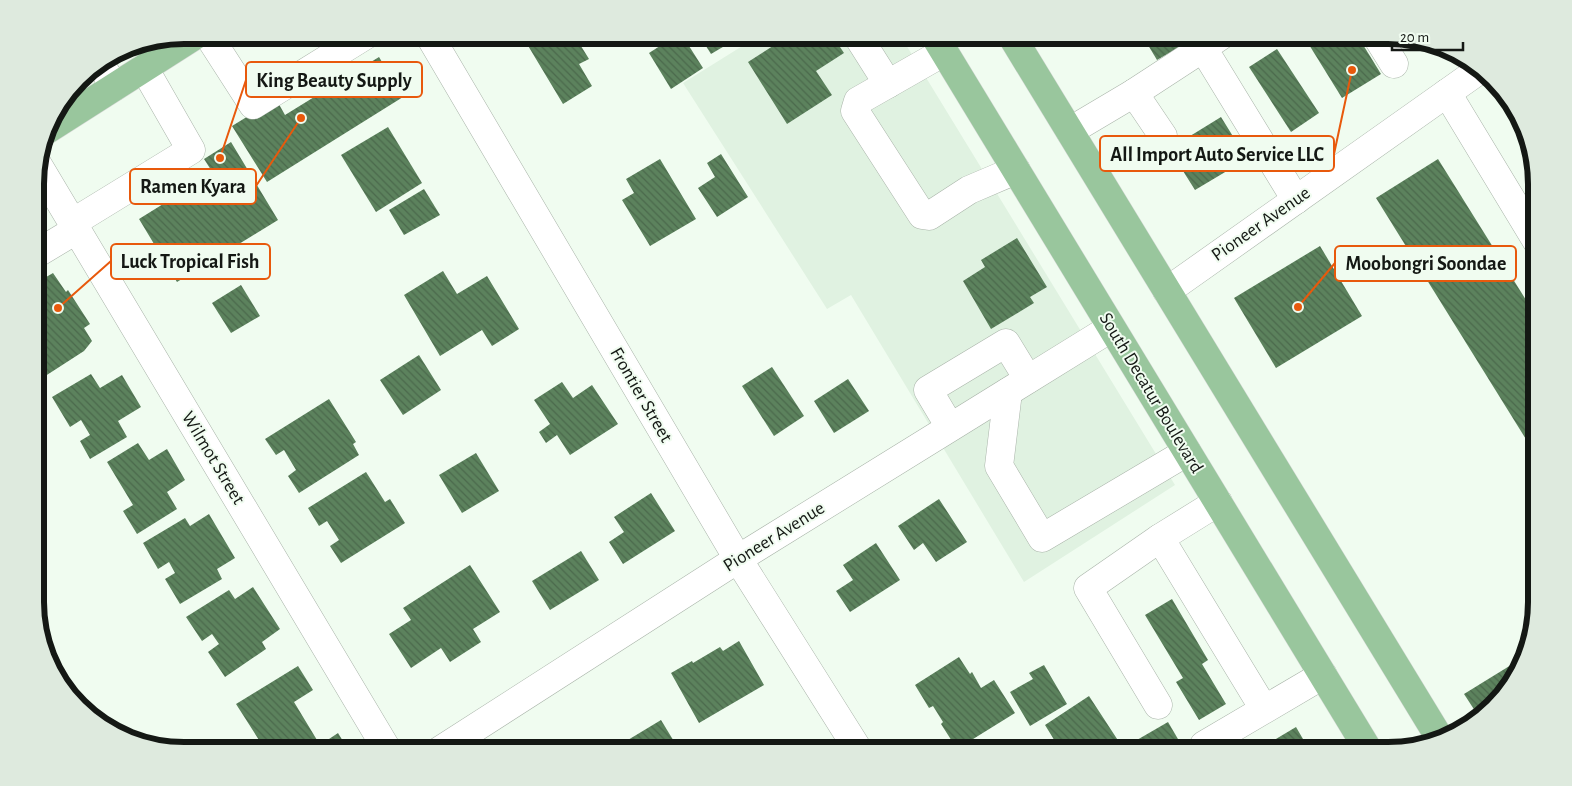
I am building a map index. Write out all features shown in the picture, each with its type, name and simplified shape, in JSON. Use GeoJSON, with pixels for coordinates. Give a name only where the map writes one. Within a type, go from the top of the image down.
{"type":"FeatureCollection","features":[{"type":"Feature","properties":{"kind":"main road"},"geometry":{"type":"LineString","coordinates":[[57,123],[182,44]]}},
{"type":"Feature","properties":{"kind":"main road","name":"South Decatur Boulevard"},"geometry":{"type":"LineString","coordinates":[[940,44],[1364,742]]}},
{"type":"Feature","properties":{"kind":"main road"},"geometry":{"type":"LineString","coordinates":[[1017,44],[1437,733]]}},
{"type":"Feature","properties":{"kind":"street"},"geometry":{"type":"LineString","coordinates":[[214,44],[253,105],[351,44]]}},
{"type":"Feature","properties":{"kind":"street","name":"Frontier Street"},"geometry":{"type":"LineString","coordinates":[[435,44],[738,559],[852,742]]}},
{"type":"Feature","properties":{"kind":"street"},"geometry":{"type":"LineString","coordinates":[[863,44],[888,84]]}},
{"type":"Feature","properties":{"kind":"street"},"geometry":{"type":"LineString","coordinates":[[938,44],[888,84],[858,101],[855,111],[922,216],[929,216],[969,190],[1016,170]]}},
{"type":"Feature","properties":{"kind":"street"},"geometry":{"type":"LineString","coordinates":[[1070,131],[1134,93],[1209,44]]}},
{"type":"Feature","properties":{"kind":"street"},"geometry":{"type":"LineString","coordinates":[[1213,44],[1296,200]]}},
{"type":"Feature","properties":{"kind":"street"},"geometry":{"type":"LineString","coordinates":[[1382,44],[1394,64]]}},
{"type":"Feature","properties":{"kind":"street"},"geometry":{"type":"LineString","coordinates":[[44,248],[74,226],[191,150],[144,68]]}},
{"type":"Feature","properties":{"kind":"street"},"geometry":{"type":"LineString","coordinates":[[104,69],[114,87]]}},
{"type":"Feature","properties":{"kind":"street","name":"Pioneer Avenue"},"geometry":{"type":"LineString","coordinates":[[1167,291],[1475,73]]}},
{"type":"Feature","properties":{"kind":"street"},"geometry":{"type":"LineString","coordinates":[[1134,93],[1163,136]]}},
{"type":"Feature","properties":{"kind":"street"},"geometry":{"type":"LineString","coordinates":[[1447,93],[1528,227]]}},
{"type":"Feature","properties":{"kind":"street","name":"Wilmot Street"},"geometry":{"type":"LineString","coordinates":[[44,175],[383,742]]}},
{"type":"Feature","properties":{"kind":"street","name":"Pioneer Avenue"},"geometry":{"type":"LineString","coordinates":[[453,742],[738,559],[1111,328]]}},
{"type":"Feature","properties":{"kind":"street"},"geometry":{"type":"LineString","coordinates":[[950,427],[928,390],[1006,343],[1018,386],[999,466],[1042,538],[1187,452]]}},
{"type":"Feature","properties":{"kind":"street"},"geometry":{"type":"LineString","coordinates":[[1158,706],[1088,588],[1160,538],[1218,502]]}},
{"type":"Feature","properties":{"kind":"street"},"geometry":{"type":"LineString","coordinates":[[1160,538],[1264,709]]}},
{"type":"Feature","properties":{"kind":"street"},"geometry":{"type":"LineString","coordinates":[[1209,742],[1323,675]]}},
{"type":"Feature","properties":{"kind":"shaded area"},"geometry":{"type":"Polygon","coordinates":[[[746,44],[906,44],[1175,485],[1024,582],[851,295],[827,309],[683,83],[746,44]]]}},
{"type":"Feature","properties":{"kind":"building"},"geometry":{"type":"Polygon","coordinates":[[[527,44],[580,44],[589,59],[579,64],[592,86],[563,104],[527,44]]]}},
{"type":"Feature","properties":{"kind":"building"},"geometry":{"type":"Polygon","coordinates":[[[663,44],[688,44],[703,68],[671,89],[649,53],[663,44]]]}},
{"type":"Feature","properties":{"kind":"building"},"geometry":{"type":"Polygon","coordinates":[[[705,44],[728,44],[711,54],[705,44]]]}},
{"type":"Feature","properties":{"kind":"building"},"geometry":{"type":"Polygon","coordinates":[[[776,44],[838,44],[844,53],[816,71],[832,95],[787,124],[748,62],[776,44]]]}},
{"type":"Feature","properties":{"kind":"building"},"geometry":{"type":"Polygon","coordinates":[[[1147,44],[1182,44],[1183,45],[1157,60],[1147,44]]]}},
{"type":"Feature","properties":{"kind":"building"},"geometry":{"type":"Polygon","coordinates":[[[1309,44],[1363,44],[1381,74],[1342,98],[1309,44]]]}},
{"type":"Feature","properties":{"kind":"building"},"geometry":{"type":"Polygon","coordinates":[[[1277,49],[1319,113],[1291,132],[1249,67],[1277,49]]]}},
{"type":"Feature","properties":{"kind":"building"},"geometry":{"type":"Polygon","coordinates":[[[379,57],[403,97],[267,182],[232,126],[276,99],[285,115],[379,57]]]}},
{"type":"Feature","properties":{"kind":"building"},"geometry":{"type":"Polygon","coordinates":[[[1221,117],[1247,159],[1195,190],[1178,163],[1191,155],[1182,141],[1221,117]]]}},
{"type":"Feature","properties":{"kind":"building"},"geometry":{"type":"Polygon","coordinates":[[[388,127],[422,183],[376,212],[341,155],[388,127]]]}},
{"type":"Feature","properties":{"kind":"building"},"geometry":{"type":"Polygon","coordinates":[[[231,142],[278,220],[177,282],[139,219],[213,173],[204,159],[231,142]]]}},
{"type":"Feature","properties":{"kind":"building"},"geometry":{"type":"Polygon","coordinates":[[[721,154],[748,197],[717,217],[698,188],[715,177],[707,163],[721,154]]]}},
{"type":"Feature","properties":{"kind":"building"},"geometry":{"type":"Polygon","coordinates":[[[660,159],[696,219],[650,246],[622,200],[634,193],[626,179],[660,159]]]}},
{"type":"Feature","properties":{"kind":"building"},"geometry":{"type":"Polygon","coordinates":[[[1438,159],[1528,303],[1528,443],[1376,198],[1438,159]]]}},
{"type":"Feature","properties":{"kind":"building"},"geometry":{"type":"Polygon","coordinates":[[[424,189],[440,215],[404,235],[389,210],[424,189]]]}},
{"type":"Feature","properties":{"kind":"building"},"geometry":{"type":"Polygon","coordinates":[[[1017,238],[1047,287],[1030,297],[1034,303],[991,329],[963,281],[985,267],[981,260],[1017,238]]]}},
{"type":"Feature","properties":{"kind":"building"},"geometry":{"type":"Polygon","coordinates":[[[1320,246],[1362,316],[1276,368],[1234,298],[1320,246]]]}},
{"type":"Feature","properties":{"kind":"building"},"geometry":{"type":"Polygon","coordinates":[[[443,271],[457,294],[487,276],[519,329],[492,346],[482,330],[440,356],[404,295],[443,271]]]}},
{"type":"Feature","properties":{"kind":"building"},"geometry":{"type":"Polygon","coordinates":[[[53,273],[66,292],[68,290],[90,324],[84,328],[92,341],[84,351],[44,377],[44,278],[53,273]]]}},
{"type":"Feature","properties":{"kind":"building"},"geometry":{"type":"Polygon","coordinates":[[[241,285],[260,316],[231,333],[212,303],[241,285]]]}},
{"type":"Feature","properties":{"kind":"building"},"geometry":{"type":"Polygon","coordinates":[[[419,355],[441,390],[403,415],[380,380],[419,355]]]}},
{"type":"Feature","properties":{"kind":"building"},"geometry":{"type":"Polygon","coordinates":[[[772,367],[804,416],[774,436],[742,386],[772,367]]]}},
{"type":"Feature","properties":{"kind":"building"},"geometry":{"type":"Polygon","coordinates":[[[91,374],[100,388],[122,375],[141,407],[118,421],[127,437],[90,459],[80,441],[90,435],[81,420],[70,427],[52,397],[91,374]]]}},
{"type":"Feature","properties":{"kind":"building"},"geometry":{"type":"Polygon","coordinates":[[[848,379],[869,411],[834,433],[814,401],[848,379]]]}},
{"type":"Feature","properties":{"kind":"building"},"geometry":{"type":"Polygon","coordinates":[[[562,382],[573,398],[592,385],[618,424],[570,455],[557,435],[546,443],[539,432],[550,424],[534,400],[562,382]]]}},
{"type":"Feature","properties":{"kind":"building"},"geometry":{"type":"Polygon","coordinates":[[[329,399],[356,442],[353,444],[359,455],[299,493],[288,476],[296,470],[284,450],[276,455],[265,439],[329,399]]]}},
{"type":"Feature","properties":{"kind":"building"},"geometry":{"type":"Polygon","coordinates":[[[138,443],[149,460],[167,449],[185,480],[167,492],[177,509],[137,534],[123,511],[133,505],[107,462],[138,443]]]}},
{"type":"Feature","properties":{"kind":"building"},"geometry":{"type":"Polygon","coordinates":[[[476,453],[499,491],[462,513],[439,475],[476,453]]]}},
{"type":"Feature","properties":{"kind":"building"},"geometry":{"type":"Polygon","coordinates":[[[366,472],[385,502],[390,499],[405,523],[341,563],[330,546],[339,540],[327,521],[319,526],[308,508],[366,472]]]}},
{"type":"Feature","properties":{"kind":"building"},"geometry":{"type":"Polygon","coordinates":[[[651,493],[675,531],[623,564],[609,542],[624,532],[614,517],[651,493]]]}},
{"type":"Feature","properties":{"kind":"building"},"geometry":{"type":"Polygon","coordinates":[[[939,499],[967,542],[936,562],[923,543],[914,550],[898,526],[939,499]]]}},
{"type":"Feature","properties":{"kind":"building"},"geometry":{"type":"Polygon","coordinates":[[[209,514],[235,558],[217,569],[222,579],[180,604],[165,579],[175,573],[169,562],[158,569],[143,543],[185,518],[190,526],[209,514]]]}},
{"type":"Feature","properties":{"kind":"building"},"geometry":{"type":"Polygon","coordinates":[[[876,543],[900,580],[850,612],[836,591],[853,580],[843,565],[876,543]]]}},
{"type":"Feature","properties":{"kind":"building"},"geometry":{"type":"Polygon","coordinates":[[[581,551],[599,580],[550,610],[532,581],[581,551]]]}},
{"type":"Feature","properties":{"kind":"building"},"geometry":{"type":"Polygon","coordinates":[[[470,565],[500,612],[473,629],[481,642],[450,662],[441,648],[411,668],[389,634],[411,620],[403,608],[470,565]]]}},
{"type":"Feature","properties":{"kind":"building"},"geometry":{"type":"Polygon","coordinates":[[[253,587],[280,629],[262,642],[266,649],[225,677],[208,652],[219,644],[212,634],[202,641],[186,617],[229,590],[235,599],[253,587]]]}},
{"type":"Feature","properties":{"kind":"building"},"geometry":{"type":"Polygon","coordinates":[[[1172,599],[1208,660],[1202,664],[1226,704],[1199,720],[1176,682],[1183,678],[1145,615],[1172,599]]]}},
{"type":"Feature","properties":{"kind":"building"},"geometry":{"type":"Polygon","coordinates":[[[739,641],[764,685],[699,723],[671,673],[720,647],[723,651],[739,641]]]}},
{"type":"Feature","properties":{"kind":"building"},"geometry":{"type":"Polygon","coordinates":[[[959,657],[970,674],[972,672],[981,688],[994,680],[1015,713],[968,742],[953,742],[941,724],[943,722],[933,706],[929,708],[915,685],[959,657]]]}},
{"type":"Feature","properties":{"kind":"building"},"geometry":{"type":"Polygon","coordinates":[[[1514,663],[1494,695],[1476,712],[1464,694],[1514,663]]]}},
{"type":"Feature","properties":{"kind":"building"},"geometry":{"type":"Polygon","coordinates":[[[1044,665],[1067,704],[1030,726],[1010,692],[1033,679],[1029,673],[1044,665]]]}},
{"type":"Feature","properties":{"kind":"building"},"geometry":{"type":"Polygon","coordinates":[[[298,666],[313,690],[294,702],[318,742],[260,742],[236,704],[298,666]]]}},
{"type":"Feature","properties":{"kind":"building"},"geometry":{"type":"Polygon","coordinates":[[[1089,696],[1119,742],[1055,742],[1045,725],[1089,696]]]}},
{"type":"Feature","properties":{"kind":"building"},"geometry":{"type":"Polygon","coordinates":[[[661,720],[674,742],[625,742],[661,720]]]}},
{"type":"Feature","properties":{"kind":"building"},"geometry":{"type":"Polygon","coordinates":[[[1168,722],[1180,742],[1133,742],[1168,722]]]}},
{"type":"Feature","properties":{"kind":"building"},"geometry":{"type":"Polygon","coordinates":[[[1296,727],[1305,742],[1271,742],[1296,727]]]}},
{"type":"Feature","properties":{"kind":"building"},"geometry":{"type":"Polygon","coordinates":[[[338,733],[344,742],[324,742],[338,733]]]}},
{"type":"Feature","properties":{"kind":"place","name":"All Import Auto Service LLC"},"geometry":{"type":"Point","coordinates":[1352,70]}},
{"type":"Feature","properties":{"kind":"place","name":"Ramen Kyara"},"geometry":{"type":"Point","coordinates":[301,118]}},
{"type":"Feature","properties":{"kind":"place","name":"King Beauty Supply"},"geometry":{"type":"Point","coordinates":[220,158]}},
{"type":"Feature","properties":{"kind":"place","name":"Moobongri Soondae"},"geometry":{"type":"Point","coordinates":[1298,307]}},
{"type":"Feature","properties":{"kind":"place","name":"Luck Tropical Fish"},"geometry":{"type":"Point","coordinates":[58,308]}}]}
